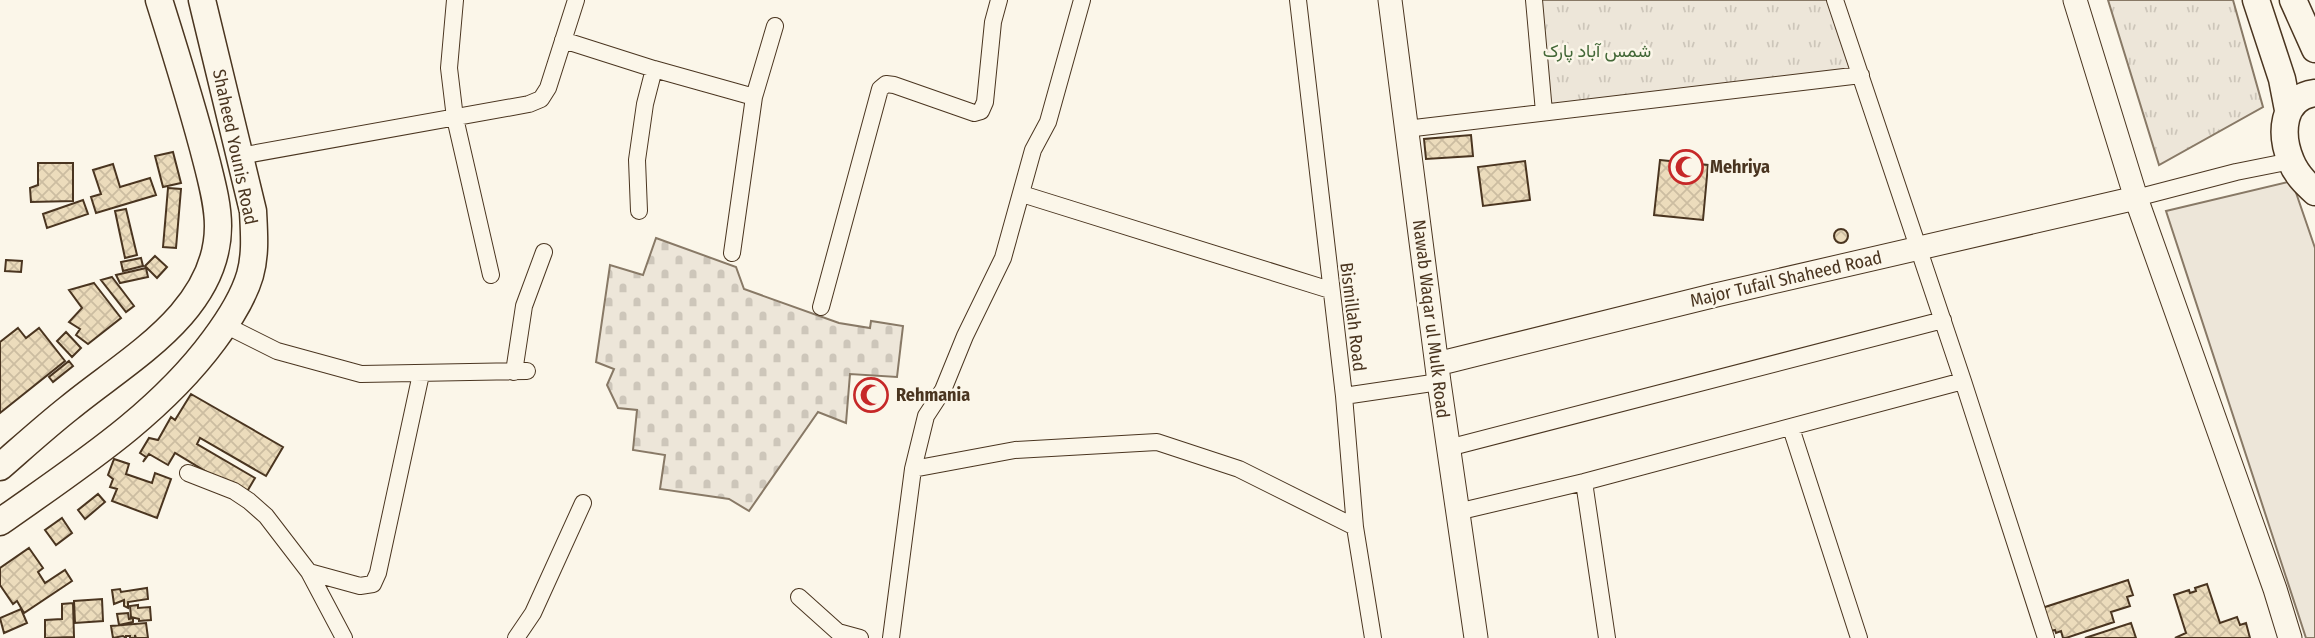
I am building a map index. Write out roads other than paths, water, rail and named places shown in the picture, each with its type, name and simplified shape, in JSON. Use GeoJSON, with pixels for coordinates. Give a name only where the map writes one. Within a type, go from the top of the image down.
{"type":"FeatureCollection","features":[{"type":"Feature","properties":{"kind":"main road","name":"Shaheed Younis Road"},"geometry":{"type":"LineString","coordinates":[[0,467],[172,324],[208,275],[216,250],[218,224],[213,189],[201,139],[159,0]]}},
{"type":"Feature","properties":{"kind":"main road","name":"Shaheed Younis Road"},"geometry":{"type":"LineString","coordinates":[[0,522],[143,417],[188,373],[225,325],[250,274],[254,244],[253,211],[202,0]]}},
{"type":"Feature","properties":{"kind":"main road"},"geometry":{"type":"LineString","coordinates":[[2256,0],[2282,79],[2288,110],[2284,125],[2291,161],[2301,179],[2315,192]]}},
{"type":"Feature","properties":{"kind":"main road"},"geometry":{"type":"LineString","coordinates":[[2293,0],[2315,49]]}},
{"type":"Feature","properties":{"kind":"main road"},"geometry":{"type":"LineString","coordinates":[[2288,110],[2299,98],[2315,93]]}},
{"type":"Feature","properties":{"kind":"street"},"geometry":{"type":"LineString","coordinates":[[455,0],[449,68],[455,118],[491,275]]}},
{"type":"Feature","properties":{"kind":"street"},"geometry":{"type":"LineString","coordinates":[[240,156],[529,104],[541,99],[548,88],[576,0]]}},
{"type":"Feature","properties":{"kind":"street"},"geometry":{"type":"LineString","coordinates":[[821,307],[880,89],[886,84],[894,85],[974,113],[981,111],[985,102],[993,22],[999,0]]}},
{"type":"Feature","properties":{"kind":"street"},"geometry":{"type":"LineString","coordinates":[[891,638],[913,469],[926,416],[943,390],[965,336],[1003,258],[1033,150],[1048,122],[1082,0]]}},
{"type":"Feature","properties":{"kind":"street","name":"Bismillah Road"},"geometry":{"type":"LineString","coordinates":[[1298,0],[1344,396],[1355,527],[1373,638]]}},
{"type":"Feature","properties":{"kind":"street","name":"Nawab Waqar ul Mulk Road"},"geometry":{"type":"LineString","coordinates":[[1390,0],[1448,448],[1476,638]]}},
{"type":"Feature","properties":{"kind":"street"},"geometry":{"type":"LineString","coordinates":[[1534,0],[1544,112]]}},
{"type":"Feature","properties":{"kind":"street"},"geometry":{"type":"LineString","coordinates":[[1835,0],[2046,638]]}},
{"type":"Feature","properties":{"kind":"street"},"geometry":{"type":"LineString","coordinates":[[2075,0],[2136,198],[2290,638]]}},
{"type":"Feature","properties":{"kind":"street"},"geometry":{"type":"LineString","coordinates":[[732,253],[754,97],[775,26]]}},
{"type":"Feature","properties":{"kind":"street"},"geometry":{"type":"LineString","coordinates":[[563,40],[754,97]]}},
{"type":"Feature","properties":{"kind":"street"},"geometry":{"type":"LineString","coordinates":[[639,211],[637,160],[645,104],[654,69]]}},
{"type":"Feature","properties":{"kind":"street"},"geometry":{"type":"LineString","coordinates":[[1406,129],[1861,75]]}},
{"type":"Feature","properties":{"kind":"street"},"geometry":{"type":"LineString","coordinates":[[2136,198],[2291,161]]}},
{"type":"Feature","properties":{"kind":"street"},"geometry":{"type":"LineString","coordinates":[[1022,194],[1330,290]]}},
{"type":"Feature","properties":{"kind":"street","name":"Major Tufail Shaheed Road"},"geometry":{"type":"LineString","coordinates":[[1438,373],[1716,295],[2136,198]]}},
{"type":"Feature","properties":{"kind":"street"},"geometry":{"type":"LineString","coordinates":[[225,325],[278,351],[361,374],[520,372],[524,306],[544,252]]}},
{"type":"Feature","properties":{"kind":"street"},"geometry":{"type":"LineString","coordinates":[[1448,448],[1943,320]]}},
{"type":"Feature","properties":{"kind":"street"},"geometry":{"type":"LineString","coordinates":[[1344,396],[1438,373]]}},
{"type":"Feature","properties":{"kind":"street"},"geometry":{"type":"LineString","coordinates":[[309,572],[360,586],[373,584],[378,573],[421,374]]}},
{"type":"Feature","properties":{"kind":"street"},"geometry":{"type":"LineString","coordinates":[[1457,512],[1584,482],[1963,381]]}},
{"type":"Feature","properties":{"kind":"street"},"geometry":{"type":"LineString","coordinates":[[1791,428],[1858,638]]}},
{"type":"Feature","properties":{"kind":"street"},"geometry":{"type":"LineString","coordinates":[[913,469],[1016,450],[1157,442],[1240,469],[1355,527]]}},
{"type":"Feature","properties":{"kind":"street"},"geometry":{"type":"LineString","coordinates":[[188,473],[234,491],[266,516],[309,572],[344,638]]}},
{"type":"Feature","properties":{"kind":"street"},"geometry":{"type":"LineString","coordinates":[[1584,482],[1607,638]]}},
{"type":"Feature","properties":{"kind":"street"},"geometry":{"type":"LineString","coordinates":[[516,638],[533,613],[583,503]]}},
{"type":"Feature","properties":{"kind":"street"},"geometry":{"type":"LineString","coordinates":[[799,597],[837,635],[860,638]]}},
{"type":"Feature","properties":{"kind":"place","name":"Mehriya"},"geometry":{"type":"Point","coordinates":[1686,167]}},
{"type":"Feature","properties":{"kind":"place","name":"Rehmania"},"geometry":{"type":"Point","coordinates":[871,395]}},
{"type":"Feature","properties":{"kind":"park label","name":"شمس آباد پارک"},"geometry":{"type":"Point","coordinates":[1597,51]}}]}
